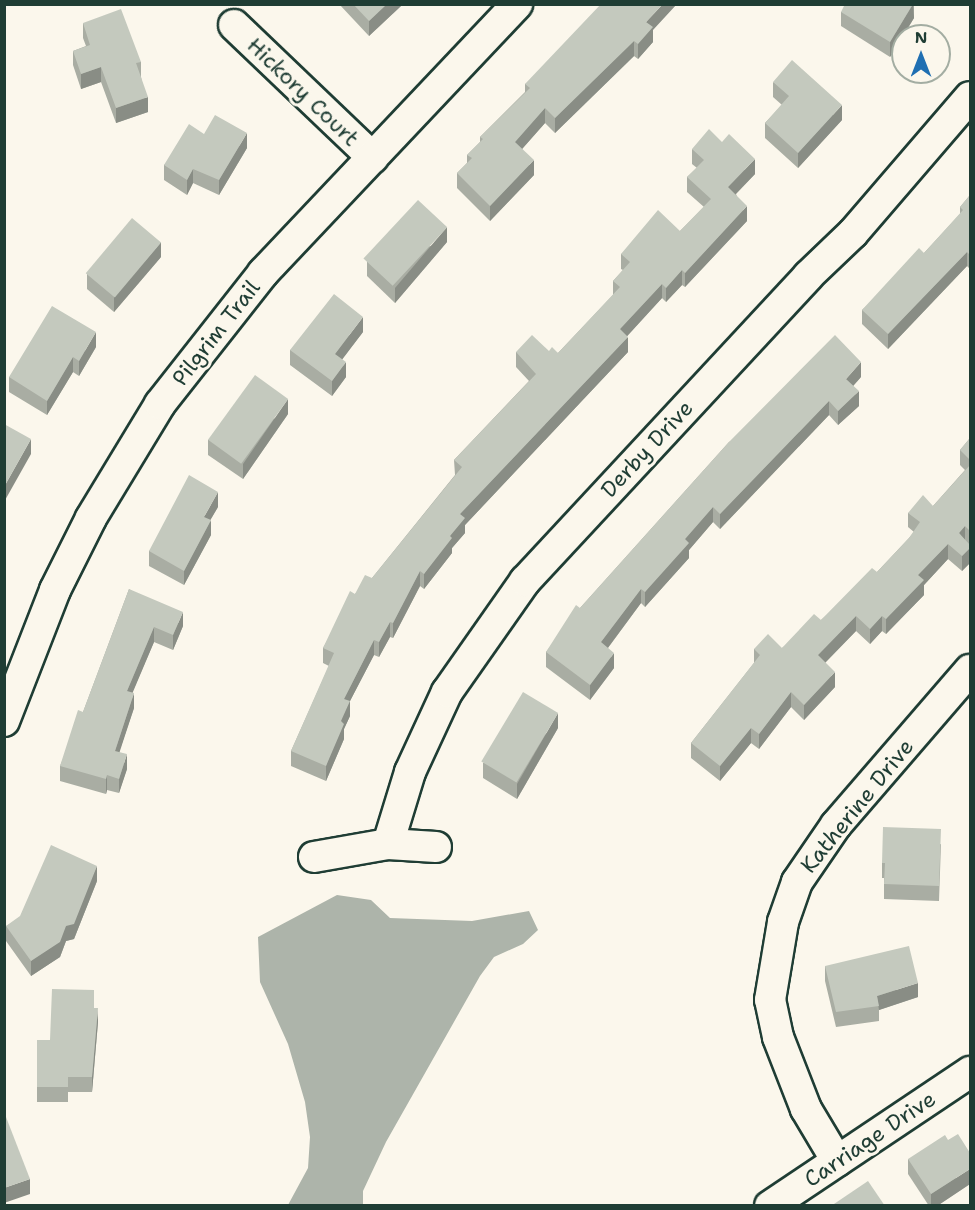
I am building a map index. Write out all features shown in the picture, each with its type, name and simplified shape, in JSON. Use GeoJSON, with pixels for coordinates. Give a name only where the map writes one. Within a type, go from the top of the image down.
{"type":"FeatureCollection","features":[{"type":"Feature","properties":{"kind":"street","name":"Pilgrim Trail"},"geometry":{"type":"LineString","coordinates":[[6,712],[55,590],[81,538],[160,404],[264,273],[517,4]]}},
{"type":"Feature","properties":{"kind":"street","name":"Hickory Court"},"geometry":{"type":"LineString","coordinates":[[234,26],[317,109],[373,158]]}},
{"type":"Feature","properties":{"kind":"street","name":"Derby Drive"},"geometry":{"type":"LineString","coordinates":[[388,844],[410,772],[447,692],[525,581],[808,276],[853,233],[970,97]]}},
{"type":"Feature","properties":{"kind":"street","name":"Katherine Drive"},"geometry":{"type":"LineString","coordinates":[[837,1161],[806,1109],[778,1037],[770,1000],[783,922],[797,882],[836,825],[970,670]]}},
{"type":"Feature","properties":{"kind":"street"},"geometry":{"type":"LineString","coordinates":[[314,857],[388,844],[436,847]]}},
{"type":"Feature","properties":{"kind":"street","name":"Carriage Drive"},"geometry":{"type":"LineString","coordinates":[[770,1206],[970,1072]]}},
{"type":"Feature","properties":{"kind":"shaded area"},"geometry":{"type":"Polygon","coordinates":[[[337,895],[371,900],[390,918],[472,921],[529,911],[538,930],[523,944],[494,957],[480,976],[386,1142],[363,1191],[363,1205],[288,1205],[308,1168],[310,1137],[305,1102],[288,1044],[260,982],[258,937],[337,895]]]}},
{"type":"Feature","properties":{"kind":"building"},"geometry":{"type":"Polygon","coordinates":[[[353,4],[387,4],[369,21],[353,4]]]}},
{"type":"Feature","properties":{"kind":"building"},"geometry":{"type":"Polygon","coordinates":[[[601,4],[663,4],[646,22],[653,27],[638,44],[634,41],[555,118],[545,108],[515,142],[534,160],[490,206],[457,173],[472,158],[467,155],[483,139],[480,137],[530,88],[525,84],[601,4]]]}},
{"type":"Feature","properties":{"kind":"building"},"geometry":{"type":"Polygon","coordinates":[[[845,4],[913,4],[901,24],[891,24],[890,42],[841,12],[845,4]]]}},
{"type":"Feature","properties":{"kind":"building"},"geometry":{"type":"Polygon","coordinates":[[[121,9],[141,62],[136,63],[148,97],[116,108],[101,67],[81,74],[73,51],[90,45],[83,23],[121,9]]]}},
{"type":"Feature","properties":{"kind":"building"},"geometry":{"type":"Polygon","coordinates":[[[792,60],[842,105],[798,153],[765,123],[789,96],[773,82],[792,60]]]}},
{"type":"Feature","properties":{"kind":"building"},"geometry":{"type":"Polygon","coordinates":[[[215,115],[247,133],[219,180],[193,169],[187,180],[164,165],[189,124],[204,134],[215,115]]]}},
{"type":"Feature","properties":{"kind":"building"},"geometry":{"type":"Polygon","coordinates":[[[709,129],[722,142],[729,134],[755,159],[728,187],[747,206],[685,273],[682,270],[666,288],[662,284],[620,329],[628,337],[460,514],[465,518],[450,536],[452,538],[424,574],[420,571],[393,623],[390,622],[379,642],[374,640],[344,699],[350,701],[341,721],[344,724],[326,766],[291,751],[334,653],[323,648],[350,591],[355,594],[365,575],[372,578],[462,467],[454,460],[536,374],[516,352],[532,335],[549,351],[552,347],[558,353],[620,287],[613,281],[630,262],[621,254],[658,210],[680,231],[711,199],[687,177],[704,160],[692,149],[709,129]]]}},
{"type":"Feature","properties":{"kind":"building"},"geometry":{"type":"Polygon","coordinates":[[[970,195],[970,255],[967,252],[888,334],[862,310],[919,248],[924,253],[963,210],[960,207],[970,195]]]}},
{"type":"Feature","properties":{"kind":"building"},"geometry":{"type":"Polygon","coordinates":[[[418,200],[447,227],[393,286],[363,259],[418,200]]]}},
{"type":"Feature","properties":{"kind":"building"},"geometry":{"type":"Polygon","coordinates":[[[132,218],[161,242],[115,298],[86,273],[132,218]]]}},
{"type":"Feature","properties":{"kind":"building"},"geometry":{"type":"Polygon","coordinates":[[[334,294],[363,317],[335,354],[346,362],[332,381],[290,350],[334,294]]]}},
{"type":"Feature","properties":{"kind":"building"},"geometry":{"type":"Polygon","coordinates":[[[52,306],[96,332],[79,361],[73,357],[47,401],[9,377],[52,306]]]}},
{"type":"Feature","properties":{"kind":"building"},"geometry":{"type":"Polygon","coordinates":[[[835,335],[861,362],[846,379],[859,391],[838,411],[829,401],[720,514],[713,507],[685,539],[689,543],[645,592],[641,589],[601,642],[614,653],[590,685],[546,652],[576,605],[580,608],[729,442],[835,335]]]}},
{"type":"Feature","properties":{"kind":"building"},"geometry":{"type":"Polygon","coordinates":[[[255,375],[288,399],[241,464],[208,440],[255,375]]]}},
{"type":"Feature","properties":{"kind":"building"},"geometry":{"type":"Polygon","coordinates":[[[4,424],[31,439],[4,487],[4,424]]]}},
{"type":"Feature","properties":{"kind":"building"},"geometry":{"type":"Polygon","coordinates":[[[970,438],[970,460],[960,450],[970,438]]]}},
{"type":"Feature","properties":{"kind":"building"},"geometry":{"type":"Polygon","coordinates":[[[970,465],[970,531],[965,526],[959,533],[970,548],[962,556],[948,544],[918,575],[924,580],[886,619],[882,616],[870,629],[856,616],[818,655],[835,672],[804,705],[791,692],[759,734],[751,728],[720,766],[691,743],[760,655],[754,649],[768,634],[782,648],[814,614],[821,620],[872,568],[877,572],[909,538],[920,522],[908,513],[923,495],[933,506],[970,465]]]}},
{"type":"Feature","properties":{"kind":"building"},"geometry":{"type":"Polygon","coordinates":[[[189,475],[218,492],[204,517],[211,520],[184,571],[149,551],[189,475]]]}},
{"type":"Feature","properties":{"kind":"building"},"geometry":{"type":"Polygon","coordinates":[[[129,589],[183,612],[173,635],[154,627],[127,691],[134,693],[115,751],[127,754],[119,779],[107,775],[106,779],[60,766],[78,710],[83,712],[129,589]]]}},
{"type":"Feature","properties":{"kind":"building"},"geometry":{"type":"Polygon","coordinates":[[[523,692],[558,713],[516,783],[481,761],[523,692]]]}},
{"type":"Feature","properties":{"kind":"building"},"geometry":{"type":"Polygon","coordinates":[[[883,827],[941,829],[939,886],[884,884],[883,827]]]}},
{"type":"Feature","properties":{"kind":"building"},"geometry":{"type":"Polygon","coordinates":[[[51,845],[97,866],[74,924],[66,926],[60,942],[31,961],[6,926],[20,916],[51,845]]]}},
{"type":"Feature","properties":{"kind":"building"},"geometry":{"type":"Polygon","coordinates":[[[909,946],[918,983],[877,996],[879,1006],[836,1012],[825,966],[909,946]]]}},
{"type":"Feature","properties":{"kind":"building"},"geometry":{"type":"Polygon","coordinates":[[[52,989],[94,990],[94,1008],[98,1008],[92,1077],[68,1077],[68,1087],[37,1087],[37,1040],[50,1040],[52,989]]]}},
{"type":"Feature","properties":{"kind":"building"},"geometry":{"type":"Polygon","coordinates":[[[4,1117],[6,1117],[30,1179],[4,1188],[4,1117]]]}},
{"type":"Feature","properties":{"kind":"building"},"geometry":{"type":"Polygon","coordinates":[[[958,1134],[970,1153],[970,1169],[931,1194],[908,1159],[945,1135],[948,1140],[958,1134]]]}},
{"type":"Feature","properties":{"kind":"building"},"geometry":{"type":"Polygon","coordinates":[[[868,1181],[885,1206],[831,1206],[868,1181]]]}}]}
